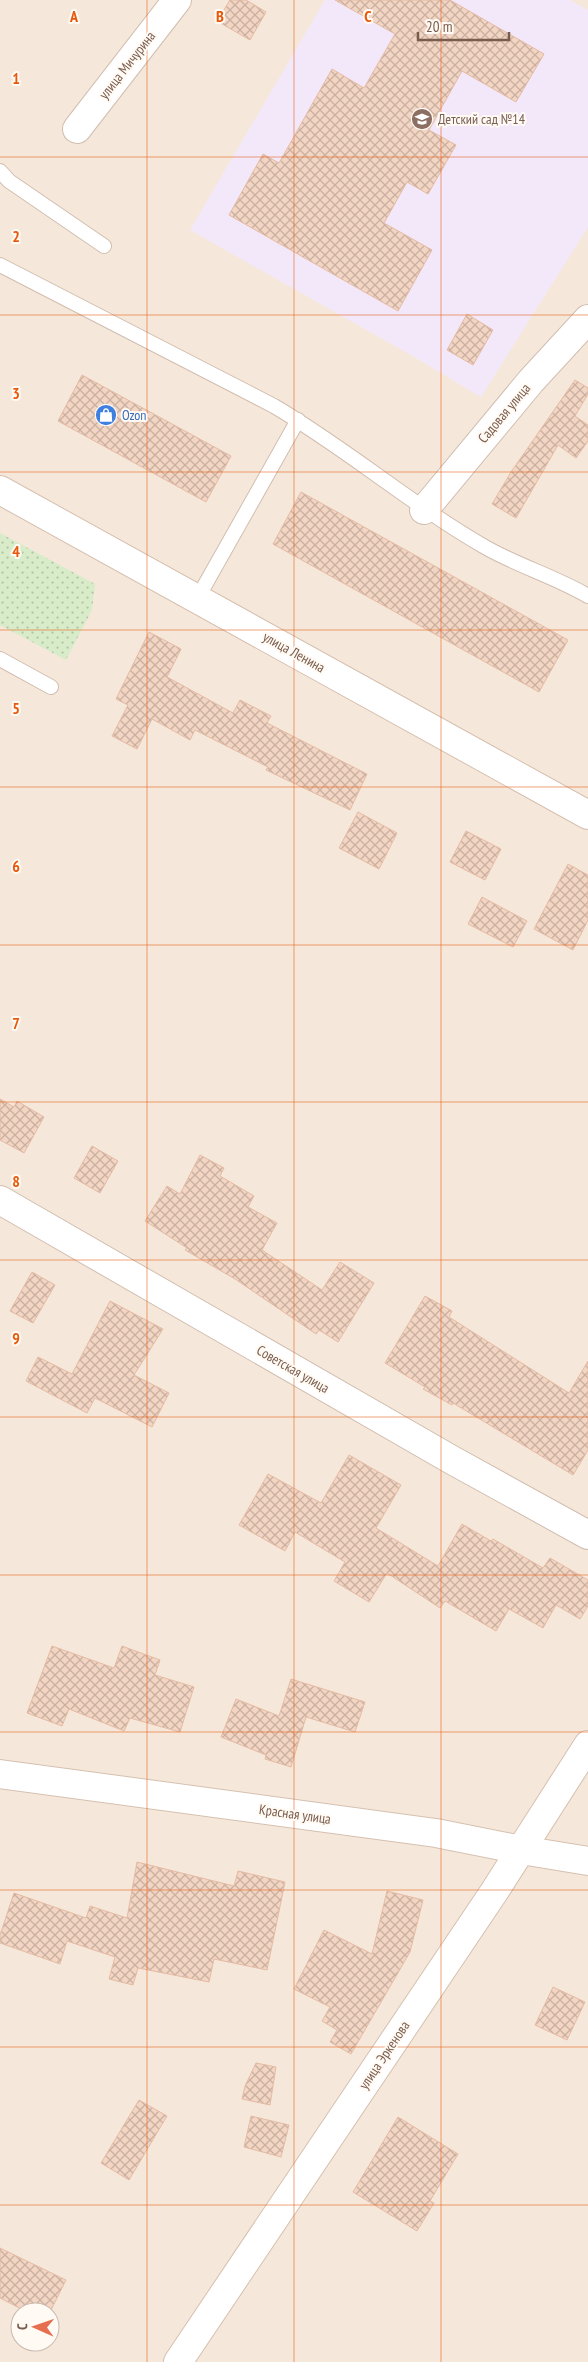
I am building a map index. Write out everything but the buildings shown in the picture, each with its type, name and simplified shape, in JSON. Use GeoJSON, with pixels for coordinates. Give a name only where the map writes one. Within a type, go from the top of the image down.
{"type":"FeatureCollection","features":[{"type":"Feature","properties":{"kind":"street","name":"улица Мичурина"},"geometry":{"type":"LineString","coordinates":[[77,129],[177,0]]}},
{"type":"Feature","properties":{"kind":"street","name":"Садовая улица"},"geometry":{"type":"LineString","coordinates":[[424,510],[531,381],[588,319]]}},
{"type":"Feature","properties":{"kind":"street","name":"улица Ленина"},"geometry":{"type":"LineString","coordinates":[[0,490],[588,815]]}},
{"type":"Feature","properties":{"kind":"street","name":"Советская улица"},"geometry":{"type":"LineString","coordinates":[[0,1200],[452,1460],[588,1535]]}},
{"type":"Feature","properties":{"kind":"street","name":"улица Эркенова"},"geometry":{"type":"LineString","coordinates":[[178,2362],[588,1745]]}},
{"type":"Feature","properties":{"kind":"street","name":"Красная улица"},"geometry":{"type":"LineString","coordinates":[[0,1774],[436,1833],[520,1850],[588,1861]]}},
{"type":"Feature","properties":{"kind":"lane"},"geometry":{"type":"LineString","coordinates":[[0,171],[9,181],[104,246]]}},
{"type":"Feature","properties":{"kind":"lane"},"geometry":{"type":"LineString","coordinates":[[0,265],[298,420],[424,510],[487,548],[588,596]]}},
{"type":"Feature","properties":{"kind":"lane"},"geometry":{"type":"LineString","coordinates":[[197,599],[298,420]]}},
{"type":"Feature","properties":{"kind":"lane"},"geometry":{"type":"LineString","coordinates":[[0,659],[50,687]]}},
{"type":"Feature","properties":{"kind":"shaded area"},"geometry":{"type":"Polygon","coordinates":[[[0,0],[588,0],[588,2362],[0,2362],[0,0]]]}},
{"type":"Feature","properties":{"kind":"shaded area","name":"Детский сад №14"},"geometry":{"type":"Polygon","coordinates":[[[325,0],[570,0],[588,10],[588,227],[481,397],[190,230],[325,0]]]}},
{"type":"Feature","properties":{"kind":"green space"},"geometry":{"type":"Polygon","coordinates":[[[0,533],[95,584],[92,610],[66,660],[0,625],[0,533]]]}},
{"type":"Feature","properties":{"kind":"place","name":"Детский сад №14"},"geometry":{"type":"Point","coordinates":[422,119]}},
{"type":"Feature","properties":{"kind":"place","name":"Ozon"},"geometry":{"type":"Point","coordinates":[106,415]}}]}
